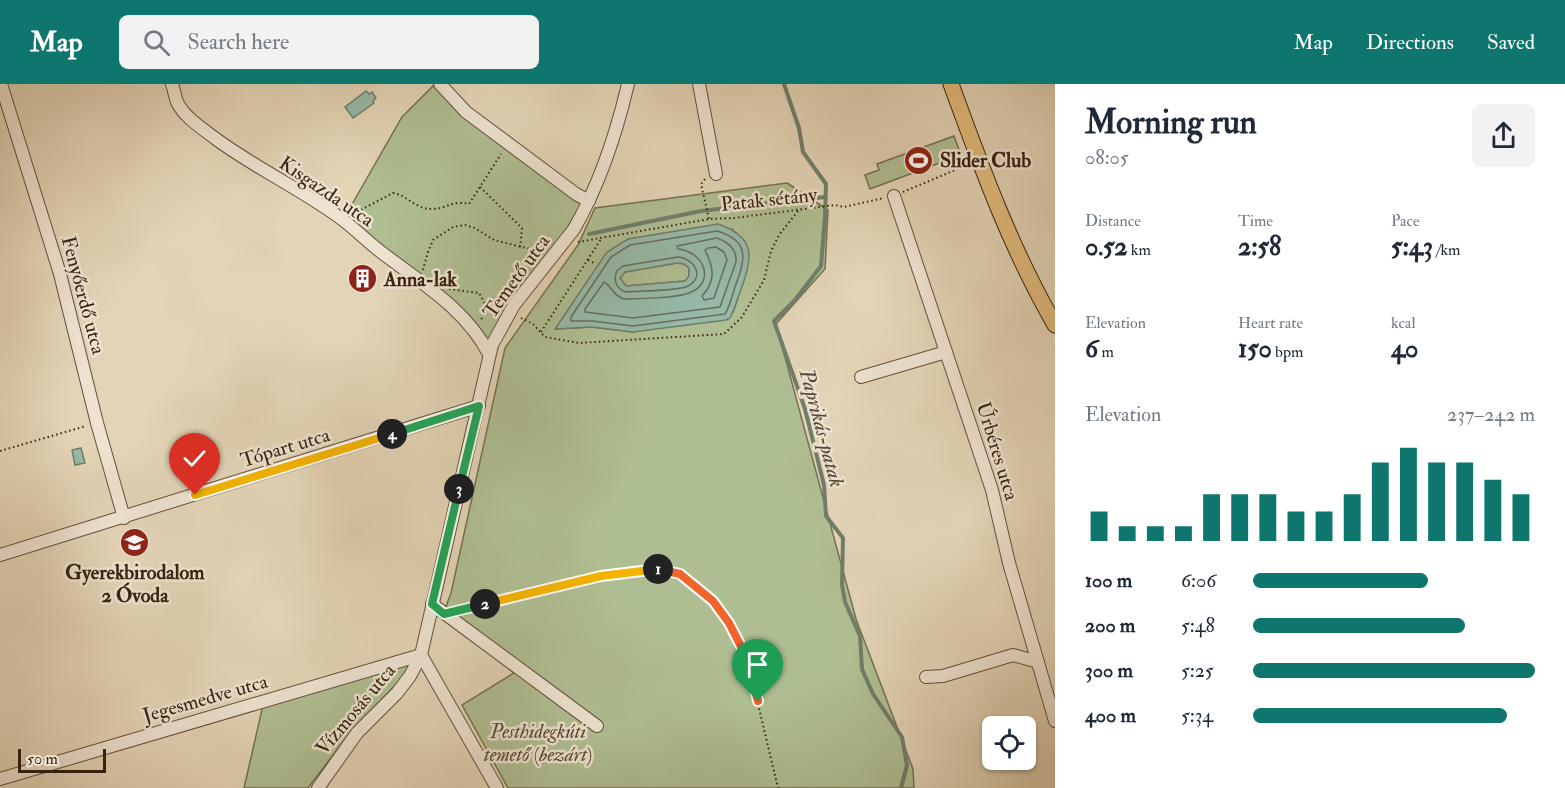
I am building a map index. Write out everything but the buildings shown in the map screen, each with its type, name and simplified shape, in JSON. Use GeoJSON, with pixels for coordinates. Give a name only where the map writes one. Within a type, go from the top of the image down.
{"type":"FeatureCollection","features":[{"type":"Feature","properties":{"kind":"main road"},"geometry":{"type":"LineString","coordinates":[[951,84],[1026,274],[1055,325]]}},
{"type":"Feature","properties":{"kind":"street","name":"Fenyőerdő utca"},"geometry":{"type":"LineString","coordinates":[[1,84],[60,274],[97,423],[124,518]]}},
{"type":"Feature","properties":{"kind":"street","name":"Kisgazda utca"},"geometry":{"type":"LineString","coordinates":[[172,84],[177,102],[188,117],[241,157],[343,220],[374,247],[445,301],[463,318],[484,344],[489,354]]}},
{"type":"Feature","properties":{"kind":"street"},"geometry":{"type":"LineString","coordinates":[[440,84],[466,112],[576,194],[589,201]]}},
{"type":"Feature","properties":{"kind":"street","name":"Temető utca"},"geometry":{"type":"LineString","coordinates":[[421,655],[489,354],[510,312],[574,229],[589,201],[601,176],[628,84]]}},
{"type":"Feature","properties":{"kind":"street"},"geometry":{"type":"LineString","coordinates":[[699,84],[716,174]]}},
{"type":"Feature","properties":{"kind":"street","name":"Úrbéres utca"},"geometry":{"type":"LineString","coordinates":[[894,196],[992,490],[1009,563],[1055,721]]}},
{"type":"Feature","properties":{"kind":"street"},"geometry":{"type":"LineString","coordinates":[[861,377],[946,352]]}},
{"type":"Feature","properties":{"kind":"street","name":"Tópart utca"},"geometry":{"type":"LineString","coordinates":[[0,555],[479,406]]}},
{"type":"Feature","properties":{"kind":"street"},"geometry":{"type":"LineString","coordinates":[[432,604],[597,726]]}},
{"type":"Feature","properties":{"kind":"street"},"geometry":{"type":"LineString","coordinates":[[421,655],[497,788]]}},
{"type":"Feature","properties":{"kind":"street","name":"Jegesmedve utca"},"geometry":{"type":"LineString","coordinates":[[0,779],[421,655]]}},
{"type":"Feature","properties":{"kind":"street","name":"Vízmosás utca"},"geometry":{"type":"LineString","coordinates":[[318,788],[357,733],[397,693],[410,676],[421,655]]}},
{"type":"Feature","properties":{"kind":"street"},"geometry":{"type":"LineString","coordinates":[[926,676],[943,676],[1012,655],[1038,662]]}},
{"type":"Feature","properties":{"kind":"path"},"geometry":{"type":"LineString","coordinates":[[343,220],[393,193],[400,194],[418,206],[433,209],[458,201],[469,204],[509,144]]}},
{"type":"Feature","properties":{"kind":"path","name":"Patak sétány"},"geometry":{"type":"LineString","coordinates":[[561,246],[709,219],[844,207],[894,196],[974,162]]}},
{"type":"Feature","properties":{"kind":"path"},"geometry":{"type":"LineString","coordinates":[[709,219],[701,184],[705,179],[716,174]]}},
{"type":"Feature","properties":{"kind":"path"},"geometry":{"type":"LineString","coordinates":[[480,187],[522,228],[520,248]]}},
{"type":"Feature","properties":{"kind":"path"},"geometry":{"type":"LineString","coordinates":[[510,312],[533,324],[545,337],[579,343],[724,334],[748,308],[764,280],[771,251],[779,235],[798,211]]}},
{"type":"Feature","properties":{"kind":"path"},"geometry":{"type":"LineString","coordinates":[[420,283],[433,240],[453,227],[465,225],[475,228],[494,240],[542,252]]}},
{"type":"Feature","properties":{"kind":"path"},"geometry":{"type":"LineString","coordinates":[[540,332],[602,238]]}},
{"type":"Feature","properties":{"kind":"path"},"geometry":{"type":"LineString","coordinates":[[588,260],[596,264]]}},
{"type":"Feature","properties":{"kind":"path"},"geometry":{"type":"LineString","coordinates":[[0,451],[97,423]]}},
{"type":"Feature","properties":{"kind":"path"},"geometry":{"type":"LineString","coordinates":[[444,614],[601,576],[656,569],[680,574],[713,601],[729,623],[747,658],[778,788]]}},
{"type":"Feature","properties":{"kind":"green space"},"geometry":{"type":"Polygon","coordinates":[[[435,84],[466,112],[589,201],[492,345],[463,318],[343,220],[402,117],[435,84]]]}},
{"type":"Feature","properties":{"kind":"green space","name":"Slider Club"},"geometry":{"type":"Polygon","coordinates":[[[954,136],[961,155],[870,189],[865,175],[879,170],[877,164],[954,136]]]}},
{"type":"Feature","properties":{"kind":"green space","name":"Pesthidegkúti temető (bezárt)"},"geometry":{"type":"Polygon","coordinates":[[[787,183],[828,210],[825,269],[776,324],[856,619],[913,769],[914,788],[508,788],[462,705],[514,673],[442,617],[451,593],[505,348],[578,245],[595,208],[787,183]],[[732,229],[628,239],[556,329],[592,327],[633,332],[733,312],[738,298],[746,244],[732,229]]]}},
{"type":"Feature","properties":{"kind":"green space"},"geometry":{"type":"Polygon","coordinates":[[[677,263],[689,268],[689,277],[685,281],[626,286],[620,278],[625,272],[677,263]]]}},
{"type":"Feature","properties":{"kind":"green space"},"geometry":{"type":"Polygon","coordinates":[[[410,656],[414,666],[352,730],[308,788],[244,788],[263,705],[410,656]]]}},
{"type":"Feature","properties":{"kind":"water"},"geometry":{"type":"Polygon","coordinates":[[[366,91],[369,94],[372,92],[376,98],[374,103],[353,118],[345,107],[366,91]]]}},
{"type":"Feature","properties":{"kind":"water"},"geometry":{"type":"Polygon","coordinates":[[[718,224],[739,235],[745,241],[749,256],[742,287],[730,318],[633,332],[592,327],[555,329],[607,252],[628,239],[718,224]],[[677,263],[625,272],[620,278],[626,286],[685,281],[689,276],[689,268],[677,263]]]}},
{"type":"Feature","properties":{"kind":"water"},"geometry":{"type":"Polygon","coordinates":[[[81,448],[85,463],[75,465],[72,450],[81,448]]]}},
{"type":"Feature","properties":{"kind":"waterway","name":"Paprikás-patak"},"geometry":{"type":"LineString","coordinates":[[784,84],[799,128],[803,152],[826,184],[825,217],[821,266],[795,300],[774,321],[805,409],[824,485],[826,516],[843,538],[842,585],[845,602],[860,636],[862,669],[873,694],[902,737],[907,765],[901,788]]}},
{"type":"Feature","properties":{"kind":"waterway"},"geometry":{"type":"LineString","coordinates":[[589,234],[701,211],[825,197]]}},
{"type":"Feature","properties":{"kind":"place","name":"Slider Club"},"geometry":{"type":"Point","coordinates":[919,160]}},
{"type":"Feature","properties":{"kind":"place","name":"Anna-lak"},"geometry":{"type":"Point","coordinates":[363,279]}},
{"type":"Feature","properties":{"kind":"place","name":"Gyerekbirodalom 2 Óvoda"},"geometry":{"type":"Point","coordinates":[135,542]}},
{"type":"Feature","properties":{"kind":"route"},"geometry":{"type":"LineString","coordinates":[[195,495],[479,406],[432,604],[444,614],[601,576],[656,569],[680,574],[713,601],[729,623],[747,658],[758,701]]}}]}
